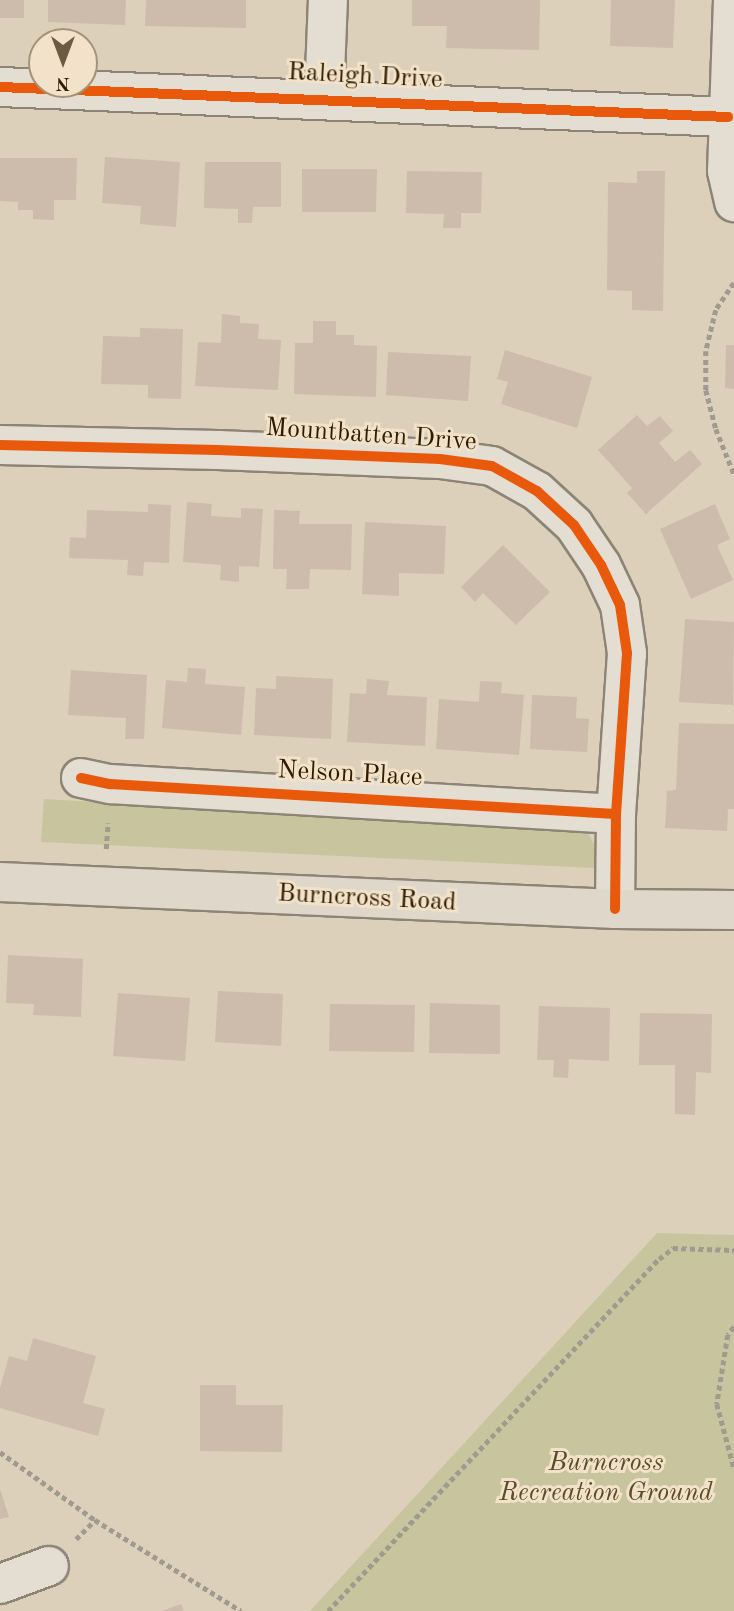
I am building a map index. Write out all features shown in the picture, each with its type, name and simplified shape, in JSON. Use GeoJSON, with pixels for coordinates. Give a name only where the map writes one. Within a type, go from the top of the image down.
{"type":"FeatureCollection","features":[{"type":"Feature","properties":{"kind":"main road","name":"Burncross Road"},"geometry":{"type":"LineString","coordinates":[[0,882],[615,909],[734,910]]}},
{"type":"Feature","properties":{"kind":"street"},"geometry":{"type":"LineString","coordinates":[[324,98],[328,0]]}},
{"type":"Feature","properties":{"kind":"street"},"geometry":{"type":"LineString","coordinates":[[733,0],[727,171],[734,202]]}},
{"type":"Feature","properties":{"kind":"street","name":"Raleigh Drive"},"geometry":{"type":"LineString","coordinates":[[0,87],[324,98],[729,117]]}},
{"type":"Feature","properties":{"kind":"street","name":"Mountbatten Drive"},"geometry":{"type":"LineString","coordinates":[[0,445],[440,459],[492,466],[537,491],[574,525],[601,565],[620,605],[626,653],[616,814],[615,909]]}},
{"type":"Feature","properties":{"kind":"street","name":"Nelson Place"},"geometry":{"type":"LineString","coordinates":[[96,781],[616,814]]}},
{"type":"Feature","properties":{"kind":"street"},"geometry":{"type":"LineString","coordinates":[[0,1584],[49,1566]]}},
{"type":"Feature","properties":{"kind":"path"},"geometry":{"type":"LineString","coordinates":[[734,283],[716,310],[706,351],[706,390],[716,429],[734,474]]}},
{"type":"Feature","properties":{"kind":"path"},"geometry":{"type":"LineString","coordinates":[[96,781],[104,886]]}},
{"type":"Feature","properties":{"kind":"path"},"geometry":{"type":"LineString","coordinates":[[328,1611],[659,1258],[673,1248],[734,1250]]}},
{"type":"Feature","properties":{"kind":"path"},"geometry":{"type":"LineString","coordinates":[[734,1327],[728,1335],[717,1404],[734,1468]]}},
{"type":"Feature","properties":{"kind":"path"},"geometry":{"type":"LineString","coordinates":[[0,1452],[95,1520],[242,1611]]}},
{"type":"Feature","properties":{"kind":"green space"},"geometry":{"type":"Polygon","coordinates":[[[44,799],[579,830],[589,835],[595,846],[595,868],[41,842],[44,799]]]}},
{"type":"Feature","properties":{"kind":"green space","name":"Burncross Recreation Ground"},"geometry":{"type":"Polygon","coordinates":[[[657,1233],[734,1235],[734,1611],[310,1611],[657,1233]]]}},
{"type":"Feature","properties":{"kind":"building"},"geometry":{"type":"Polygon","coordinates":[[[0,0],[24,0],[24,18],[0,18],[0,0]]]}},
{"type":"Feature","properties":{"kind":"building"},"geometry":{"type":"Polygon","coordinates":[[[48,0],[126,0],[125,25],[48,22],[48,0]]]}},
{"type":"Feature","properties":{"kind":"building"},"geometry":{"type":"Polygon","coordinates":[[[146,0],[246,0],[246,28],[145,26],[146,0]]]}},
{"type":"Feature","properties":{"kind":"building"},"geometry":{"type":"Polygon","coordinates":[[[412,0],[540,0],[539,50],[446,48],[447,26],[412,26],[412,0]]]}},
{"type":"Feature","properties":{"kind":"building"},"geometry":{"type":"Polygon","coordinates":[[[611,0],[675,0],[673,48],[610,46],[611,0]]]}},
{"type":"Feature","properties":{"kind":"building"},"geometry":{"type":"Polygon","coordinates":[[[105,157],[180,162],[176,227],[140,224],[141,206],[102,203],[105,157]]]}},
{"type":"Feature","properties":{"kind":"building"},"geometry":{"type":"Polygon","coordinates":[[[0,158],[77,158],[76,200],[54,200],[54,220],[33,219],[33,210],[18,210],[18,202],[0,201],[0,158]]]}},
{"type":"Feature","properties":{"kind":"building"},"geometry":{"type":"Polygon","coordinates":[[[205,162],[281,162],[281,207],[253,207],[252,223],[238,223],[238,209],[204,208],[205,162]]]}},
{"type":"Feature","properties":{"kind":"building"},"geometry":{"type":"Polygon","coordinates":[[[302,169],[377,169],[376,212],[302,212],[302,169]]]}},
{"type":"Feature","properties":{"kind":"building"},"geometry":{"type":"Polygon","coordinates":[[[407,171],[482,172],[481,213],[461,213],[461,228],[443,228],[444,214],[406,213],[407,171]]]}},
{"type":"Feature","properties":{"kind":"building"},"geometry":{"type":"Polygon","coordinates":[[[637,171],[665,171],[663,311],[632,310],[632,291],[607,290],[608,182],[637,183],[637,171]]]}},
{"type":"Feature","properties":{"kind":"building"},"geometry":{"type":"Polygon","coordinates":[[[222,314],[240,316],[240,323],[259,324],[258,339],[281,340],[278,390],[195,386],[198,342],[221,343],[222,314]]]}},
{"type":"Feature","properties":{"kind":"building"},"geometry":{"type":"Polygon","coordinates":[[[313,321],[336,321],[336,335],[354,335],[354,345],[377,346],[376,397],[294,394],[295,343],[313,343],[313,321]]]}},
{"type":"Feature","properties":{"kind":"building"},"geometry":{"type":"Polygon","coordinates":[[[140,328],[183,329],[181,399],[148,398],[148,385],[101,384],[103,336],[140,337],[140,328]]]}},
{"type":"Feature","properties":{"kind":"building"},"geometry":{"type":"Polygon","coordinates":[[[726,345],[734,345],[734,389],[725,388],[726,345]]]}},
{"type":"Feature","properties":{"kind":"building"},"geometry":{"type":"Polygon","coordinates":[[[505,350],[592,377],[577,428],[501,404],[508,382],[497,379],[505,350]]]}},
{"type":"Feature","properties":{"kind":"building"},"geometry":{"type":"Polygon","coordinates":[[[388,352],[471,356],[468,401],[386,395],[388,352]]]}},
{"type":"Feature","properties":{"kind":"building"},"geometry":{"type":"Polygon","coordinates":[[[637,415],[647,426],[660,416],[673,431],[659,443],[675,462],[690,450],[702,464],[646,514],[627,493],[632,488],[598,450],[637,415]]]}},
{"type":"Feature","properties":{"kind":"building"},"geometry":{"type":"Polygon","coordinates":[[[187,502],[212,504],[211,516],[241,518],[241,508],[263,509],[259,567],[239,566],[239,582],[220,580],[221,565],[183,562],[187,502]]]}},
{"type":"Feature","properties":{"kind":"building"},"geometry":{"type":"Polygon","coordinates":[[[148,504],[171,505],[169,563],[144,562],[143,576],[127,575],[128,560],[69,558],[70,537],[86,538],[87,510],[148,512],[148,504]]]}},
{"type":"Feature","properties":{"kind":"building"},"geometry":{"type":"Polygon","coordinates":[[[715,504],[730,539],[717,545],[733,580],[691,599],[660,529],[715,504]]]}},
{"type":"Feature","properties":{"kind":"building"},"geometry":{"type":"Polygon","coordinates":[[[274,510],[300,511],[299,524],[352,524],[351,570],[310,569],[309,589],[286,589],[287,569],[273,569],[274,510]]]}},
{"type":"Feature","properties":{"kind":"building"},"geometry":{"type":"Polygon","coordinates":[[[365,522],[446,526],[444,574],[399,573],[399,596],[362,594],[365,522]]]}},
{"type":"Feature","properties":{"kind":"building"},"geometry":{"type":"Polygon","coordinates":[[[503,545],[550,592],[516,625],[483,593],[475,602],[461,587],[503,545]]]}},
{"type":"Feature","properties":{"kind":"building"},"geometry":{"type":"Polygon","coordinates":[[[685,619],[734,622],[733,705],[679,702],[685,619]]]}},
{"type":"Feature","properties":{"kind":"building"},"geometry":{"type":"Polygon","coordinates":[[[188,668],[206,669],[205,684],[245,687],[241,735],[162,728],[166,680],[187,682],[188,668]]]}},
{"type":"Feature","properties":{"kind":"building"},"geometry":{"type":"Polygon","coordinates":[[[71,670],[147,675],[144,739],[125,739],[126,718],[68,715],[71,670]]]}},
{"type":"Feature","properties":{"kind":"building"},"geometry":{"type":"Polygon","coordinates":[[[276,676],[333,679],[331,739],[254,735],[256,688],[276,689],[276,676]]]}},
{"type":"Feature","properties":{"kind":"building"},"geometry":{"type":"Polygon","coordinates":[[[367,679],[389,681],[387,695],[427,697],[425,746],[347,742],[350,693],[366,694],[367,679]]]}},
{"type":"Feature","properties":{"kind":"building"},"geometry":{"type":"Polygon","coordinates":[[[480,681],[502,682],[501,693],[524,695],[519,755],[436,749],[439,699],[479,702],[480,681]]]}},
{"type":"Feature","properties":{"kind":"building"},"geometry":{"type":"Polygon","coordinates":[[[532,695],[577,697],[576,718],[589,719],[587,752],[530,749],[532,695]]]}},
{"type":"Feature","properties":{"kind":"building"},"geometry":{"type":"Polygon","coordinates":[[[679,723],[734,724],[734,809],[728,809],[727,831],[665,828],[667,791],[676,790],[679,723]]]}},
{"type":"Feature","properties":{"kind":"building"},"geometry":{"type":"Polygon","coordinates":[[[8,955],[83,959],[81,1017],[33,1015],[34,1004],[6,1003],[8,955]]]}},
{"type":"Feature","properties":{"kind":"building"},"geometry":{"type":"Polygon","coordinates":[[[218,991],[283,994],[281,1046],[215,1042],[218,991]]]}},
{"type":"Feature","properties":{"kind":"building"},"geometry":{"type":"Polygon","coordinates":[[[118,993],[190,998],[185,1061],[113,1056],[118,993]]]}},
{"type":"Feature","properties":{"kind":"building"},"geometry":{"type":"Polygon","coordinates":[[[430,1003],[500,1005],[500,1054],[429,1053],[430,1003]]]}},
{"type":"Feature","properties":{"kind":"building"},"geometry":{"type":"Polygon","coordinates":[[[330,1004],[415,1005],[414,1052],[329,1051],[330,1004]]]}},
{"type":"Feature","properties":{"kind":"building"},"geometry":{"type":"Polygon","coordinates":[[[539,1006],[610,1008],[609,1061],[569,1059],[568,1078],[553,1077],[554,1060],[537,1060],[539,1006]]]}},
{"type":"Feature","properties":{"kind":"building"},"geometry":{"type":"Polygon","coordinates":[[[640,1013],[712,1014],[711,1073],[696,1072],[695,1115],[675,1114],[675,1065],[639,1065],[640,1013]]]}},
{"type":"Feature","properties":{"kind":"building"},"geometry":{"type":"Polygon","coordinates":[[[33,1338],[96,1356],[83,1403],[105,1409],[98,1436],[0,1408],[0,1388],[9,1356],[27,1361],[33,1338]]]}},
{"type":"Feature","properties":{"kind":"building"},"geometry":{"type":"Polygon","coordinates":[[[200,1385],[236,1385],[236,1405],[283,1405],[282,1452],[200,1451],[200,1385]]]}},
{"type":"Feature","properties":{"kind":"building"},"geometry":{"type":"Polygon","coordinates":[[[0,1489],[9,1517],[0,1519],[0,1489]]]}},
{"type":"Feature","properties":{"kind":"building"},"geometry":{"type":"Polygon","coordinates":[[[181,1604],[184,1611],[162,1611],[181,1604]]]}},
{"type":"Feature","properties":{"kind":"cycle path"},"geometry":{"type":"LineString","coordinates":[[0,87],[728,117]]}},
{"type":"Feature","properties":{"kind":"cycle path"},"geometry":{"type":"LineString","coordinates":[[0,445],[440,459],[492,466],[537,491],[574,525],[601,565],[620,605],[627,653],[616,814],[615,909]]}},
{"type":"Feature","properties":{"kind":"cycle path"},"geometry":{"type":"LineString","coordinates":[[81,778],[110,784],[616,814]]}}]}
